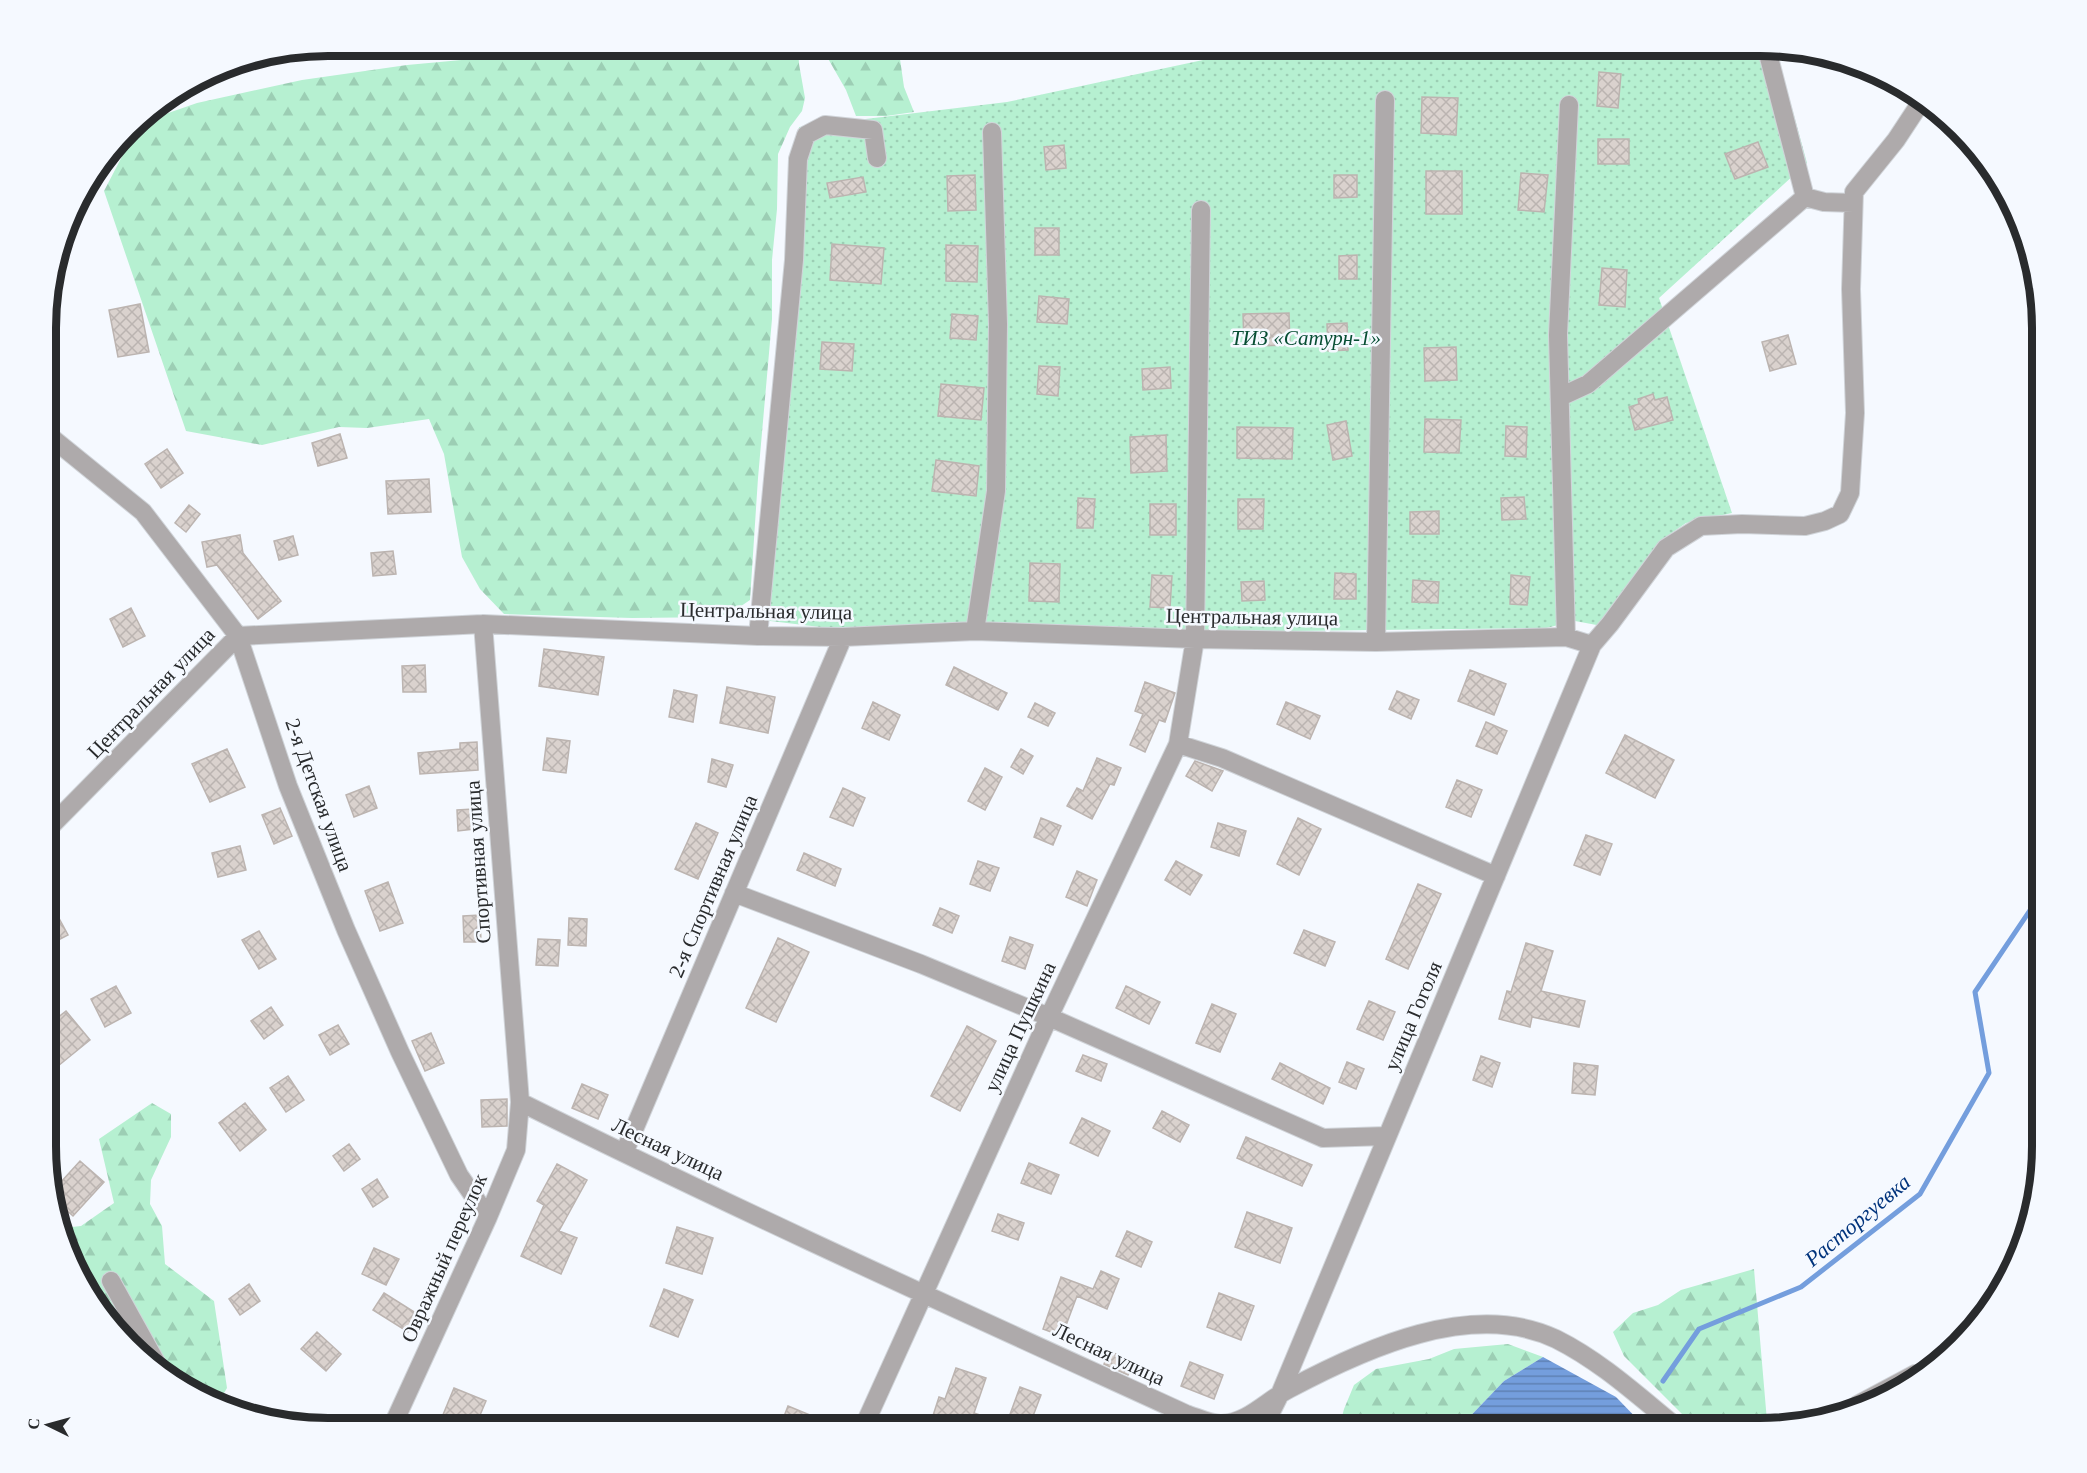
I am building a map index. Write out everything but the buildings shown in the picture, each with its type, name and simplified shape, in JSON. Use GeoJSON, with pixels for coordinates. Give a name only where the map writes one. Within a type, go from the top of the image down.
{"type":"FeatureCollection","features":[{"type":"Feature","properties":{"kind":"street"},"geometry":{"type":"LineString","coordinates":[[1769,56],[1805,196]]}},
{"type":"Feature","properties":{"kind":"street"},"geometry":{"type":"LineString","coordinates":[[1376,642],[1385,100]]}},
{"type":"Feature","properties":{"kind":"street"},"geometry":{"type":"LineString","coordinates":[[1569,105],[1558,335],[1566,637],[1592,645]]}},
{"type":"Feature","properties":{"kind":"street"},"geometry":{"type":"LineString","coordinates":[[1805,196],[1824,202],[1853,203],[1854,192],[1896,140],[1918,107]]}},
{"type":"Feature","properties":{"kind":"street"},"geometry":{"type":"LineString","coordinates":[[758,636],[793,272],[798,159],[806,135],[825,126],[873,130],[877,158]]}},
{"type":"Feature","properties":{"kind":"street"},"geometry":{"type":"LineString","coordinates":[[975,631],[996,491],[998,324],[992,132]]}},
{"type":"Feature","properties":{"kind":"street"},"geometry":{"type":"LineString","coordinates":[[1560,397],[1588,384],[1805,196]]}},
{"type":"Feature","properties":{"kind":"street","name":"улица Гоголя"},"geometry":{"type":"LineString","coordinates":[[1268,1418],[1592,645],[1666,548],[1701,526],[1742,524],[1805,526],[1840,514],[1850,493],[1855,413],[1851,289],[1853,203]]}},
{"type":"Feature","properties":{"kind":"street","name":"улица Пушкина"},"geometry":{"type":"LineString","coordinates":[[867,1418],[1048,1017],[1178,744],[1195,639],[1201,210]]}},
{"type":"Feature","properties":{"kind":"street","name":"2-я Детская улица"},"geometry":{"type":"LineString","coordinates":[[56,441],[143,512],[238,636],[288,786],[346,930],[400,1052],[459,1175],[488,1217]]}},
{"type":"Feature","properties":{"kind":"street","name":"Центральная улица"},"geometry":{"type":"LineString","coordinates":[[56,821],[238,636],[483,624],[758,636],[843,637],[975,631],[1195,639],[1376,642],[1566,637]]}},
{"type":"Feature","properties":{"kind":"street","name":"Спортивная улица"},"geometry":{"type":"LineString","coordinates":[[483,624],[519,1099]]}},
{"type":"Feature","properties":{"kind":"street","name":"2-я Спортивная улица"},"geometry":{"type":"LineString","coordinates":[[624,1153],[843,637]]}},
{"type":"Feature","properties":{"kind":"street"},"geometry":{"type":"LineString","coordinates":[[1178,744],[1222,758],[1496,876]]}},
{"type":"Feature","properties":{"kind":"street"},"geometry":{"type":"LineString","coordinates":[[734,893],[921,964],[1048,1017],[1323,1138],[1387,1136]]}},
{"type":"Feature","properties":{"kind":"street","name":"Лесная улица"},"geometry":{"type":"LineString","coordinates":[[519,1099],[624,1153],[922,1293],[1186,1414],[1200,1418]]}},
{"type":"Feature","properties":{"kind":"street","name":"Овражный переулок"},"geometry":{"type":"LineString","coordinates":[[396,1418],[516,1150],[519,1099]]}},
{"type":"Feature","properties":{"kind":"street"},"geometry":{"type":"LineString","coordinates":[[111,1281],[150,1352]]}},
{"type":"Feature","properties":{"kind":"street","name":"Лесная улица"},"geometry":{"type":"LineString","coordinates":[[1244,1418],[1280,1394],[1335,1365],[1382,1346],[1452,1326],[1508,1324],[1554,1338],[1595,1361],[1665,1418]]}},
{"type":"Feature","properties":{"kind":"green space"},"geometry":{"type":"Polygon","coordinates":[[[491,56],[799,56],[805,98],[802,111],[790,127],[778,154],[777,209],[772,260],[772,319],[750,600],[725,617],[632,618],[504,614],[480,589],[462,557],[444,454],[429,419],[367,428],[339,427],[262,445],[186,431],[104,191],[128,145],[155,118],[197,103],[302,80],[407,65],[491,56]]]}},
{"type":"Feature","properties":{"kind":"green space"},"geometry":{"type":"Polygon","coordinates":[[[827,56],[900,56],[904,87],[914,112],[886,116],[856,116],[846,90],[827,56]]]}},
{"type":"Feature","properties":{"kind":"green space","name":"ТИЗ «Сатурн-1»"},"geometry":{"type":"Polygon","coordinates":[[[1222,56],[1778,56],[1807,163],[1659,298],[1732,513],[1686,523],[1663,539],[1602,626],[1575,621],[1546,628],[1215,632],[820,627],[753,619],[799,127],[1007,102],[1222,56]]]}},
{"type":"Feature","properties":{"kind":"green space"},"geometry":{"type":"Polygon","coordinates":[[[152,1103],[171,1114],[171,1137],[151,1180],[150,1204],[162,1226],[165,1264],[214,1301],[227,1388],[222,1396],[177,1372],[135,1338],[101,1296],[84,1266],[68,1227],[81,1226],[114,1203],[99,1139],[152,1103]]]}},
{"type":"Feature","properties":{"kind":"green space"},"geometry":{"type":"Polygon","coordinates":[[[1754,1269],[1767,1418],[1686,1418],[1624,1356],[1613,1332],[1633,1313],[1658,1305],[1681,1290],[1754,1269]]]}},
{"type":"Feature","properties":{"kind":"green space"},"geometry":{"type":"Polygon","coordinates":[[[1508,1344],[1543,1357],[1504,1381],[1469,1418],[1342,1418],[1354,1385],[1376,1369],[1429,1359],[1454,1349],[1508,1344]]]}},
{"type":"Feature","properties":{"kind":"water"},"geometry":{"type":"Polygon","coordinates":[[[1543,1357],[1616,1397],[1636,1418],[1469,1418],[1504,1381],[1543,1357]]]}},
{"type":"Feature","properties":{"kind":"waterway","name":"Расторгуевка"},"geometry":{"type":"LineString","coordinates":[[1663,1381],[1699,1329],[1801,1287],[1920,1194],[1989,1073],[1975,992],[2031,909]]}}]}
